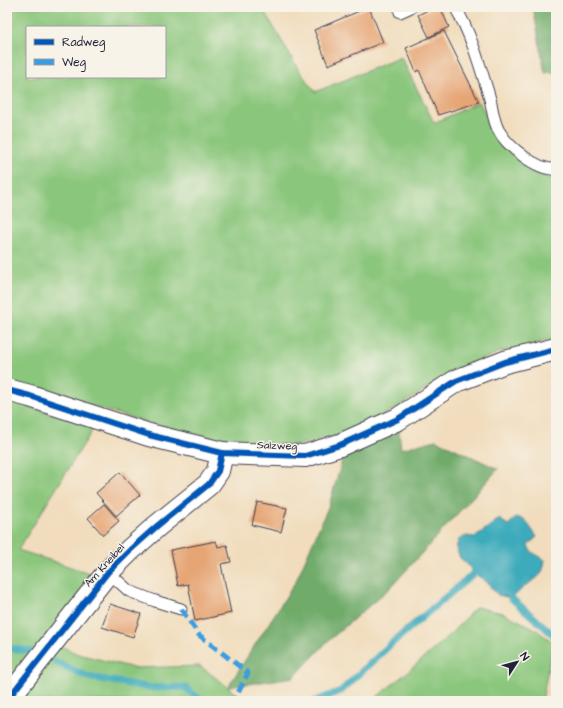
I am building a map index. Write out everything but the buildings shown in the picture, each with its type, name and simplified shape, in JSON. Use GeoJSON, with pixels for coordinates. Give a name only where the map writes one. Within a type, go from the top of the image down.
{"type":"FeatureCollection","features":[{"type":"Feature","properties":{"kind":"street","name":"Salzweg"},"geometry":{"type":"LineString","coordinates":[[7,390],[30,396],[149,435],[222,453],[305,456],[340,445],[398,418],[456,381],[505,362],[556,349]]}},
{"type":"Feature","properties":{"kind":"street","name":"Am Kneibel"},"geometry":{"type":"LineString","coordinates":[[7,700],[108,572],[151,531],[209,484],[218,470],[222,453]]}},
{"type":"Feature","properties":{"kind":"lane"},"geometry":{"type":"LineString","coordinates":[[400,12],[410,7]]}},
{"type":"Feature","properties":{"kind":"lane"},"geometry":{"type":"LineString","coordinates":[[455,7],[464,21],[492,103],[493,116],[499,131],[508,143],[521,154],[536,164],[550,170],[556,169]]}},
{"type":"Feature","properties":{"kind":"lane"},"geometry":{"type":"LineString","coordinates":[[108,572],[129,591],[181,609]]}},
{"type":"Feature","properties":{"kind":"green space"},"geometry":{"type":"Polygon","coordinates":[[[7,7],[262,7],[298,69],[315,92],[401,57],[434,123],[479,102],[502,144],[519,160],[556,177],[556,339],[500,352],[452,372],[397,408],[345,434],[298,445],[224,441],[153,424],[7,382],[7,7]]]}},
{"type":"Feature","properties":{"kind":"green space"},"geometry":{"type":"Polygon","coordinates":[[[533,7],[556,7],[556,72],[545,73],[533,7]]]}},
{"type":"Feature","properties":{"kind":"green space"},"geometry":{"type":"Polygon","coordinates":[[[7,400],[95,426],[18,550],[99,576],[7,692],[7,400]]]}},
{"type":"Feature","properties":{"kind":"green space"},"geometry":{"type":"Polygon","coordinates":[[[399,430],[401,449],[436,440],[498,469],[392,586],[327,642],[294,677],[228,687],[296,581],[329,505],[343,458],[399,430]]]}},
{"type":"Feature","properties":{"kind":"green space"},"geometry":{"type":"Polygon","coordinates":[[[476,607],[503,613],[532,627],[553,642],[542,701],[372,701],[439,644],[476,607]]]}},
{"type":"Feature","properties":{"kind":"green space"},"geometry":{"type":"Polygon","coordinates":[[[56,644],[78,654],[134,668],[200,666],[228,687],[243,701],[12,701],[56,644]]]}},
{"type":"Feature","properties":{"kind":"water"},"geometry":{"type":"Polygon","coordinates":[[[517,517],[526,521],[537,537],[528,545],[529,548],[533,553],[545,560],[540,576],[526,585],[511,598],[498,595],[487,582],[474,573],[460,558],[456,548],[459,539],[467,536],[475,537],[499,519],[508,525],[517,517]]]}},
{"type":"Feature","properties":{"kind":"waterway"},"geometry":{"type":"LineString","coordinates":[[315,701],[341,691],[392,643],[474,573]]}},
{"type":"Feature","properties":{"kind":"waterway"},"geometry":{"type":"LineString","coordinates":[[511,598],[555,636]]}},
{"type":"Feature","properties":{"kind":"waterway"},"geometry":{"type":"LineString","coordinates":[[7,648],[30,651]]}},
{"type":"Feature","properties":{"kind":"waterway"},"geometry":{"type":"LineString","coordinates":[[56,662],[88,677],[153,688],[184,687],[202,701]]}},
{"type":"Feature","properties":{"kind":"marked path"},"geometry":{"type":"LineString","coordinates":[[181,609],[199,635],[248,673],[234,701]]}},
{"type":"Feature","properties":{"kind":"cycle path"},"geometry":{"type":"LineString","coordinates":[[7,390],[30,396],[149,435],[222,453],[305,456],[340,445],[398,419],[456,381],[505,362],[556,349]]}},
{"type":"Feature","properties":{"kind":"cycle path"},"geometry":{"type":"LineString","coordinates":[[7,700],[108,572],[157,526],[209,484],[218,471],[222,453]]}}]}
